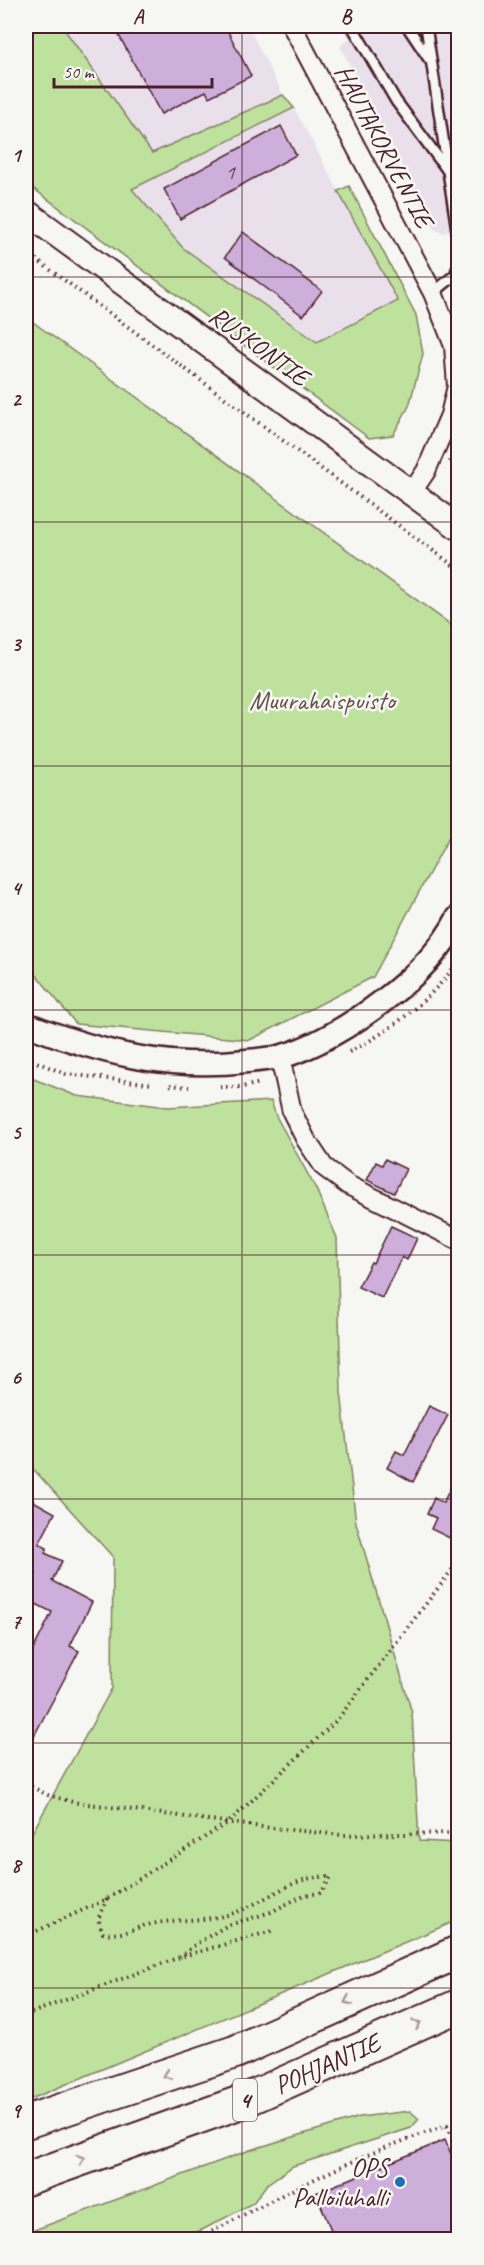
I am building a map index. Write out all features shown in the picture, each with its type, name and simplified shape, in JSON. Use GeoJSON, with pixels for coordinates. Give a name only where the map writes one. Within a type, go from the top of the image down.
{"type":"FeatureCollection","features":[{"type":"Feature","properties":{"kind":"highway","name":"POHJANTIE"},"geometry":{"type":"LineString","coordinates":[[26,2122],[235,2052],[459,1952]]}},
{"type":"Feature","properties":{"kind":"highway","name":"POHJANTIE"},"geometry":{"type":"LineString","coordinates":[[26,2179],[241,2102],[459,2006]]}},
{"type":"Feature","properties":{"kind":"main road","name":"RUSKONTIE"},"geometry":{"type":"LineString","coordinates":[[26,212],[459,527]]}},
{"type":"Feature","properties":{"kind":"street","name":"HAUTAKORVENTIE"},"geometry":{"type":"LineString","coordinates":[[292,26],[433,293],[454,346],[457,386],[450,415],[426,471],[412,492]]}},
{"type":"Feature","properties":{"kind":"street"},"geometry":{"type":"LineString","coordinates":[[26,1024],[78,1044],[129,1057],[222,1064],[280,1057],[317,1042],[362,1018],[402,987],[434,954],[458,921]]}},
{"type":"Feature","properties":{"kind":"street"},"geometry":{"type":"LineString","coordinates":[[280,1057],[292,1112],[306,1140],[324,1167],[348,1185],[459,1240]]}},
{"type":"Feature","properties":{"kind":"lane"},"geometry":{"type":"LineString","coordinates":[[352,26],[396,101],[450,173]]}},
{"type":"Feature","properties":{"kind":"lane"},"geometry":{"type":"LineString","coordinates":[[408,26],[432,64]]}},
{"type":"Feature","properties":{"kind":"lane"},"geometry":{"type":"LineString","coordinates":[[426,26],[459,237]]}},
{"type":"Feature","properties":{"kind":"lane"},"geometry":{"type":"LineString","coordinates":[[433,293],[455,275],[459,267]]}},
{"type":"Feature","properties":{"kind":"path"},"geometry":{"type":"LineString","coordinates":[[26,252],[459,570]]}},
{"type":"Feature","properties":{"kind":"path"},"geometry":{"type":"LineString","coordinates":[[26,1936],[107,1899],[229,1822],[337,1720],[459,1562]]}},
{"type":"Feature","properties":{"kind":"path"},"geometry":{"type":"LineString","coordinates":[[26,1784],[48,1795],[73,1802],[342,1835],[459,1833]]}},
{"type":"Feature","properties":{"kind":"path"},"geometry":{"type":"LineString","coordinates":[[107,1899],[98,1919],[103,1933],[119,1935],[151,1924],[234,1913],[279,1890],[319,1876],[331,1877],[321,1893],[304,1894],[270,1912],[226,1926],[196,1944],[180,1957]]}},
{"type":"Feature","properties":{"kind":"path"},"geometry":{"type":"LineString","coordinates":[[26,2015],[180,1957],[273,1931]]}},
{"type":"Feature","properties":{"kind":"path"},"geometry":{"type":"LineString","coordinates":[[196,2240],[298,2186],[412,2137],[447,2126],[459,2149]]}},
{"type":"Feature","properties":{"kind":"shaded area"},"geometry":{"type":"Polygon","coordinates":[[[62,26],[248,26],[283,95],[152,154],[62,26]]]}},
{"type":"Feature","properties":{"kind":"shaded area"},"geometry":{"type":"Polygon","coordinates":[[[341,26],[458,26],[458,225],[443,233],[434,229],[340,46],[349,39],[341,26]]]}},
{"type":"Feature","properties":{"kind":"shaded area"},"geometry":{"type":"Polygon","coordinates":[[[294,108],[398,301],[317,342],[183,248],[132,189],[294,108]]]}},
{"type":"Feature","properties":{"kind":"green space"},"geometry":{"type":"Polygon","coordinates":[[[26,26],[62,26],[152,153],[283,95],[294,108],[132,189],[183,248],[317,342],[398,301],[338,191],[349,186],[416,315],[423,354],[409,406],[393,435],[369,438],[26,183],[26,26]]]}},
{"type":"Feature","properties":{"kind":"green space","name":"Muurahaispuisto"},"geometry":{"type":"Polygon","coordinates":[[[26,317],[458,630],[458,820],[373,977],[250,1040],[76,1024],[26,962],[26,317]]]}},
{"type":"Feature","properties":{"kind":"green space"},"geometry":{"type":"Polygon","coordinates":[[[26,1076],[77,1096],[168,1107],[271,1101],[276,1116],[316,1189],[337,1238],[341,1392],[356,1523],[412,1713],[419,1841],[458,1843],[458,1920],[26,2101],[26,1844],[112,1688],[113,1557],[26,1461],[26,1076]]]}},
{"type":"Feature","properties":{"kind":"green space"},"geometry":{"type":"Polygon","coordinates":[[[410,2111],[419,2119],[411,2128],[293,2166],[267,2184],[253,2203],[202,2230],[174,2239],[26,2239],[26,2233],[250,2150],[360,2117],[410,2111]]]}},
{"type":"Feature","properties":{"kind":"building"},"geometry":{"type":"Polygon","coordinates":[[[114,26],[225,26],[251,76],[209,97],[206,91],[161,114],[114,26]]]}},
{"type":"Feature","properties":{"kind":"building"},"geometry":{"type":"Polygon","coordinates":[[[281,126],[296,155],[180,219],[164,189],[281,126]]]}},
{"type":"Feature","properties":{"kind":"building"},"geometry":{"type":"Polygon","coordinates":[[[243,232],[322,291],[303,316],[225,257],[243,232]]]}},
{"type":"Feature","properties":{"kind":"building"},"geometry":{"type":"Polygon","coordinates":[[[385,1159],[406,1169],[394,1193],[367,1180],[376,1162],[382,1165],[385,1159]]]}},
{"type":"Feature","properties":{"kind":"building"},"geometry":{"type":"Polygon","coordinates":[[[391,1226],[417,1238],[407,1260],[402,1257],[382,1298],[358,1287],[391,1226]]]}},
{"type":"Feature","properties":{"kind":"building"},"geometry":{"type":"Polygon","coordinates":[[[429,1406],[448,1415],[413,1482],[387,1468],[396,1451],[404,1455],[429,1406]]]}},
{"type":"Feature","properties":{"kind":"building"},"geometry":{"type":"Polygon","coordinates":[[[459,1470],[459,1530],[454,1540],[431,1529],[436,1518],[427,1514],[434,1498],[443,1503],[459,1470]]]}},
{"type":"Feature","properties":{"kind":"building"},"geometry":{"type":"Polygon","coordinates":[[[26,1497],[55,1513],[39,1544],[47,1548],[45,1553],[62,1561],[52,1581],[92,1602],[70,1646],[79,1651],[26,1751],[26,1664],[52,1612],[26,1599],[26,1594],[36,1574],[26,1569],[26,1497]]]}},
{"type":"Feature","properties":{"kind":"building","name":"OPS Palloiluhalli"},"geometry":{"type":"Polygon","coordinates":[[[445,2140],[459,2172],[459,2240],[335,2240],[316,2193],[445,2140]]]}},
{"type":"Feature","properties":{"kind":"place","name":"OPS Palloiluhalli"},"geometry":{"type":"Point","coordinates":[400,2182]}}]}
